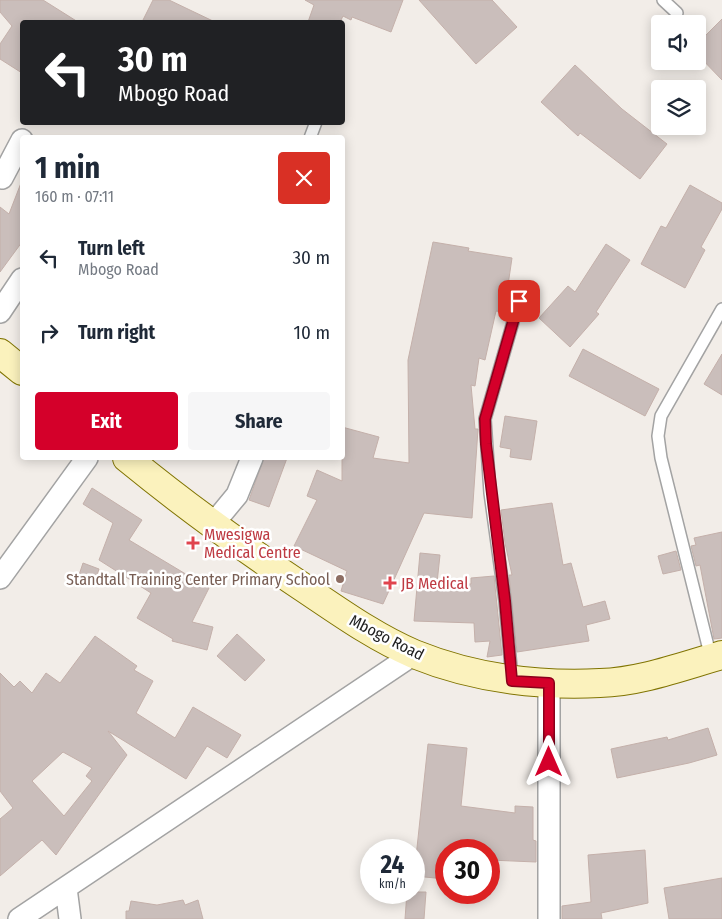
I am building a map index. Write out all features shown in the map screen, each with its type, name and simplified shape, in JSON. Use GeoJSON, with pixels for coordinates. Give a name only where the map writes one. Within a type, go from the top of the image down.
{"type":"FeatureCollection","features":[{"type":"Feature","properties":{"kind":"main road"},"geometry":{"type":"LineString","coordinates":[[0,353],[20,369]]}},
{"type":"Feature","properties":{"kind":"main road","name":"Mbogo Road"},"geometry":{"type":"LineString","coordinates":[[130,460],[214,524],[346,617],[414,654],[512,681],[549,683],[602,683],[638,678],[716,657]]}},
{"type":"Feature","properties":{"kind":"street"},"geometry":{"type":"LineString","coordinates":[[0,177],[2,178],[20,144]]}},
{"type":"Feature","properties":{"kind":"street"},"geometry":{"type":"LineString","coordinates":[[0,312],[20,281]]}},
{"type":"Feature","properties":{"kind":"street"},"geometry":{"type":"LineString","coordinates":[[0,578],[86,460]]}},
{"type":"Feature","properties":{"kind":"street"},"geometry":{"type":"LineString","coordinates":[[214,524],[237,495],[251,460]]}},
{"type":"Feature","properties":{"kind":"street"},"geometry":{"type":"LineString","coordinates":[[19,919],[414,654]]}},
{"type":"Feature","properties":{"kind":"street"},"geometry":{"type":"LineString","coordinates":[[549,683],[549,919]]}},
{"type":"Feature","properties":{"kind":"street"},"geometry":{"type":"LineString","coordinates":[[66,888],[70,919]]}},
{"type":"Feature","properties":{"kind":"lane"},"geometry":{"type":"LineString","coordinates":[[663,0],[677,13]]}},
{"type":"Feature","properties":{"kind":"lane"},"geometry":{"type":"LineString","coordinates":[[512,681],[503,582],[490,493],[485,419],[519,301]]}},
{"type":"Feature","properties":{"kind":"lane"},"geometry":{"type":"LineString","coordinates":[[716,657],[661,458],[658,436],[661,416],[722,309]]}},
{"type":"Feature","properties":{"kind":"building"},"geometry":{"type":"Polygon","coordinates":[[[0,0],[43,0],[75,20],[20,20],[20,72],[0,59],[0,44],[12,26],[0,12],[0,0]]]}},
{"type":"Feature","properties":{"kind":"building"},"geometry":{"type":"Polygon","coordinates":[[[153,0],[169,0],[211,20],[143,20],[153,0]]]}},
{"type":"Feature","properties":{"kind":"building"},"geometry":{"type":"Polygon","coordinates":[[[305,0],[403,0],[391,32],[352,17],[351,20],[343,16],[341,20],[309,20],[314,5],[305,0]]]}},
{"type":"Feature","properties":{"kind":"building"},"geometry":{"type":"Polygon","coordinates":[[[419,0],[492,0],[517,27],[476,64],[419,0]]]}},
{"type":"Feature","properties":{"kind":"building"},"geometry":{"type":"Polygon","coordinates":[[[722,19],[722,80],[706,63],[706,35],[722,19]]]}},
{"type":"Feature","properties":{"kind":"building"},"geometry":{"type":"Polygon","coordinates":[[[575,65],[622,109],[651,132],[651,135],[655,135],[667,144],[640,179],[580,133],[578,136],[541,102],[575,65]]]}},
{"type":"Feature","properties":{"kind":"building"},"geometry":{"type":"Polygon","coordinates":[[[690,185],[722,203],[722,209],[701,247],[705,250],[685,288],[641,264],[661,226],[666,228],[690,185]]]}},
{"type":"Feature","properties":{"kind":"building"},"geometry":{"type":"Polygon","coordinates":[[[20,186],[20,245],[0,272],[0,207],[9,214],[20,186]]]}},
{"type":"Feature","properties":{"kind":"building"},"geometry":{"type":"Polygon","coordinates":[[[433,242],[469,248],[468,251],[512,258],[504,312],[496,311],[485,360],[479,358],[475,386],[471,385],[475,429],[478,429],[472,518],[424,513],[383,604],[341,591],[347,571],[294,546],[317,500],[307,496],[317,470],[342,481],[342,460],[345,460],[345,428],[379,437],[373,458],[409,463],[408,360],[433,242]]]}},
{"type":"Feature","properties":{"kind":"building"},"geometry":{"type":"Polygon","coordinates":[[[606,244],[630,260],[596,312],[599,314],[570,347],[539,318],[568,286],[575,292],[606,244]]]}},
{"type":"Feature","properties":{"kind":"building"},"geometry":{"type":"Polygon","coordinates":[[[583,349],[659,389],[645,416],[569,376],[583,349]]]}},
{"type":"Feature","properties":{"kind":"building"},"geometry":{"type":"Polygon","coordinates":[[[722,354],[722,395],[704,384],[722,354]]]}},
{"type":"Feature","properties":{"kind":"building"},"geometry":{"type":"Polygon","coordinates":[[[505,416],[537,421],[531,460],[510,457],[511,449],[500,447],[505,416]]]}},
{"type":"Feature","properties":{"kind":"building"},"geometry":{"type":"Polygon","coordinates":[[[263,460],[286,460],[269,507],[249,500],[263,460]]]}},
{"type":"Feature","properties":{"kind":"building"},"geometry":{"type":"Polygon","coordinates":[[[92,488],[142,520],[129,540],[209,588],[192,622],[213,627],[207,650],[172,641],[173,639],[137,618],[151,593],[99,560],[113,523],[83,504],[92,488]]]}},
{"type":"Feature","properties":{"kind":"building"},"geometry":{"type":"Polygon","coordinates":[[[552,503],[563,565],[571,563],[583,607],[605,601],[610,619],[586,625],[589,641],[517,652],[509,575],[512,575],[505,543],[501,510],[552,503]]]}},
{"type":"Feature","properties":{"kind":"building"},"geometry":{"type":"Polygon","coordinates":[[[722,532],[722,638],[714,639],[700,565],[696,566],[691,546],[696,545],[694,538],[722,532]]]}},
{"type":"Feature","properties":{"kind":"building"},"geometry":{"type":"Polygon","coordinates":[[[676,551],[681,570],[663,574],[658,556],[676,551]]]}},
{"type":"Feature","properties":{"kind":"building"},"geometry":{"type":"Polygon","coordinates":[[[420,553],[440,555],[437,583],[471,584],[471,578],[494,576],[502,655],[487,657],[490,641],[475,642],[474,623],[414,621],[420,553]]]}},
{"type":"Feature","properties":{"kind":"building"},"geometry":{"type":"Polygon","coordinates":[[[83,563],[99,569],[93,587],[77,581],[83,563]]]}},
{"type":"Feature","properties":{"kind":"building"},"geometry":{"type":"Polygon","coordinates":[[[237,634],[265,660],[245,681],[217,656],[237,634]]]}},
{"type":"Feature","properties":{"kind":"building"},"geometry":{"type":"Polygon","coordinates":[[[95,636],[137,666],[134,670],[153,681],[136,713],[175,738],[193,707],[241,735],[227,758],[207,746],[186,779],[108,731],[127,755],[56,855],[42,840],[0,876],[0,819],[13,808],[0,791],[0,673],[14,687],[20,681],[32,693],[46,673],[60,683],[95,636]],[[63,752],[32,781],[64,816],[92,781],[86,776],[92,768],[63,752]]]}},
{"type":"Feature","properties":{"kind":"building"},"geometry":{"type":"Polygon","coordinates":[[[708,728],[717,755],[689,763],[617,778],[611,749],[667,737],[668,740],[708,728]]]}},
{"type":"Feature","properties":{"kind":"building"},"geometry":{"type":"Polygon","coordinates":[[[428,744],[467,748],[461,806],[515,813],[515,806],[533,807],[533,840],[536,841],[536,862],[500,860],[500,839],[435,839],[435,878],[425,877],[425,839],[418,839],[428,744]]]}},
{"type":"Feature","properties":{"kind":"building"},"geometry":{"type":"Polygon","coordinates":[[[645,850],[648,903],[601,913],[602,919],[562,919],[562,906],[591,902],[588,855],[645,850]]]}},
{"type":"Feature","properties":{"kind":"building"},"geometry":{"type":"Polygon","coordinates":[[[722,878],[722,919],[669,919],[664,888],[722,878]]]}},
{"type":"Feature","properties":{"kind":"building"},"geometry":{"type":"Polygon","coordinates":[[[426,892],[424,919],[405,919],[406,904],[425,904],[426,892]]]}},
{"type":"Feature","properties":{"kind":"building"},"geometry":{"type":"Polygon","coordinates":[[[183,900],[185,905],[198,900],[203,919],[126,919],[126,911],[129,911],[131,901],[157,905],[183,900]]]}},
{"type":"Feature","properties":{"kind":"place","name":"Mwesigwa Medical Centre"},"geometry":{"type":"Point","coordinates":[193,543]}},
{"type":"Feature","properties":{"kind":"place","name":"Standtall Training Center Primary School"},"geometry":{"type":"Point","coordinates":[340,579]}},
{"type":"Feature","properties":{"kind":"place","name":"JB Medical"},"geometry":{"type":"Point","coordinates":[390,583]}},
{"type":"Feature","properties":{"kind":"route"},"geometry":{"type":"LineString","coordinates":[[519,301],[485,419],[486,444],[490,493],[505,601],[512,681],[549,683],[549,762]]}}]}
